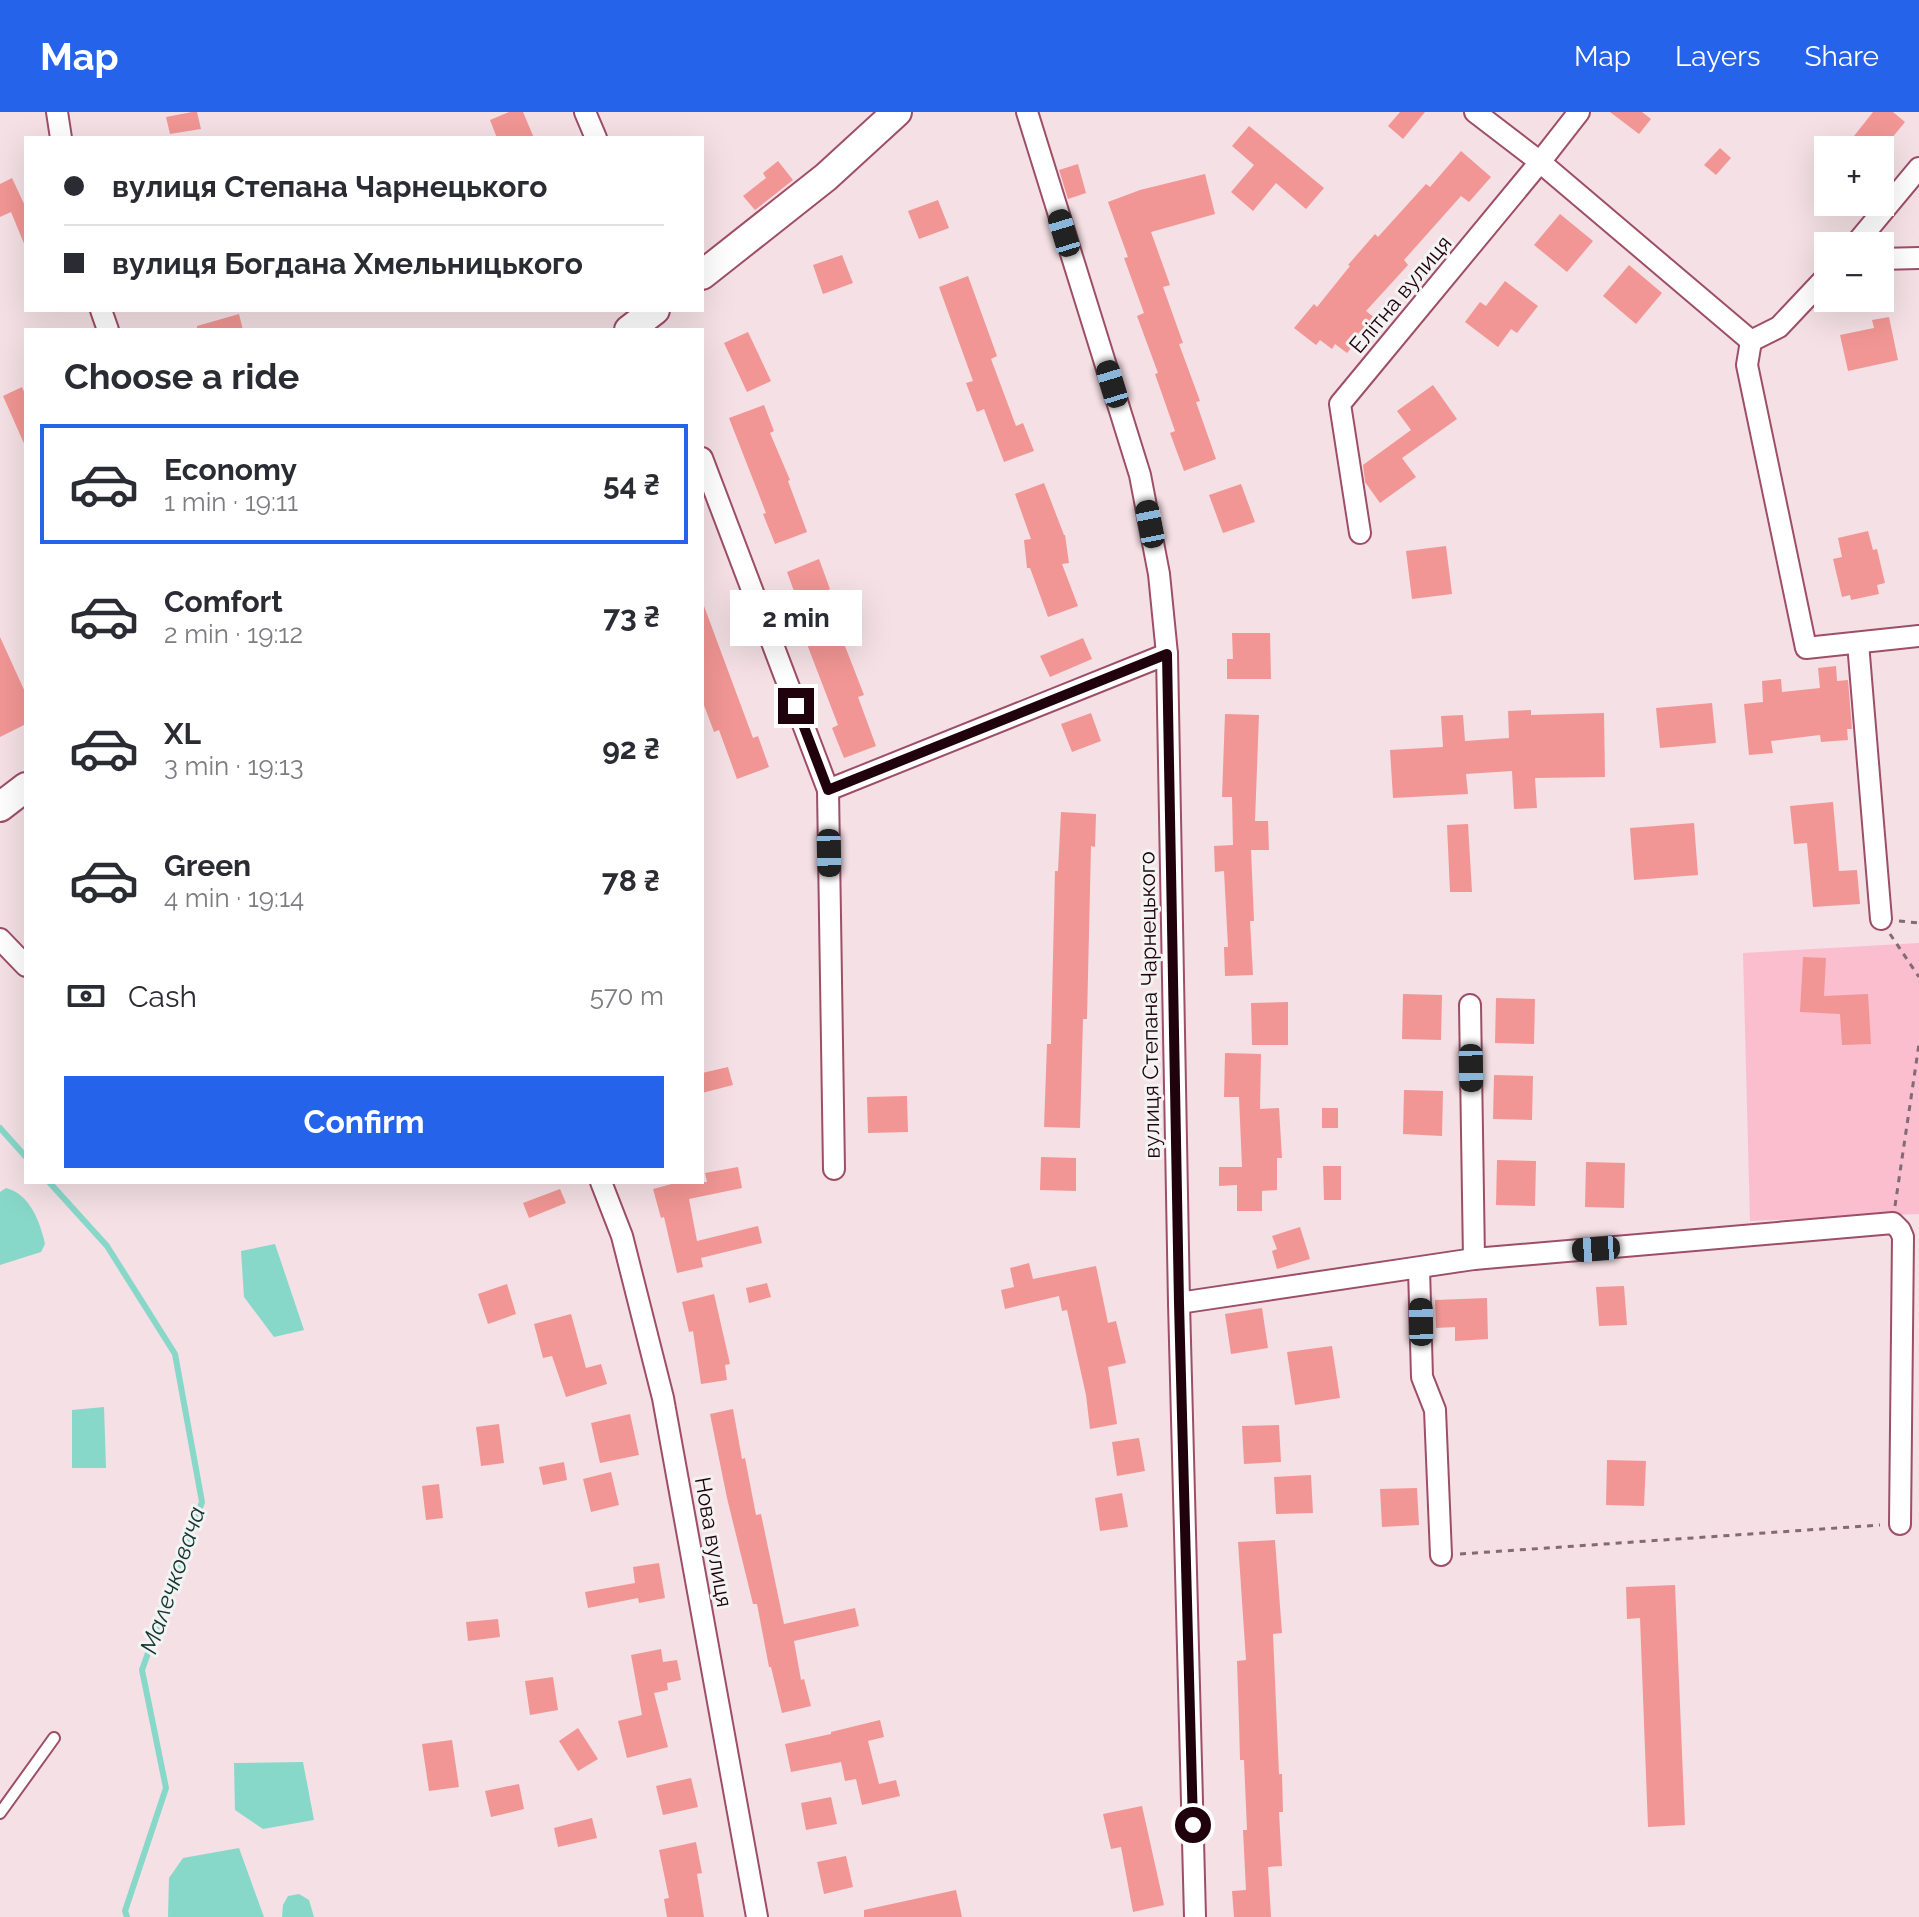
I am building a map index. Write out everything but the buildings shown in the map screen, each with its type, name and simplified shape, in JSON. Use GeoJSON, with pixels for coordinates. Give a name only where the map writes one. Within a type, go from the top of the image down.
{"type":"FeatureCollection","features":[{"type":"Feature","properties":{"kind":"street"},"geometry":{"type":"LineString","coordinates":[[57,112],[61,136]]}},
{"type":"Feature","properties":{"kind":"street"},"geometry":{"type":"LineString","coordinates":[[585,112],[595,136]]}},
{"type":"Feature","properties":{"kind":"street"},"geometry":{"type":"LineString","coordinates":[[704,273],[826,177],[897,112]]}},
{"type":"Feature","properties":{"kind":"street","name":"вулиця Степана Чарнецького"},"geometry":{"type":"LineString","coordinates":[[1027,112],[1140,475],[1159,574],[1167,654],[1195,1917]]}},
{"type":"Feature","properties":{"kind":"street"},"geometry":{"type":"LineString","coordinates":[[1475,112],[1540,162],[1751,341]]}},
{"type":"Feature","properties":{"kind":"street","name":"Елітна вулиця"},"geometry":{"type":"LineString","coordinates":[[1360,533],[1340,404],[1579,112]]}},
{"type":"Feature","properties":{"kind":"street"},"geometry":{"type":"LineString","coordinates":[[1866,232],[1919,168]]}},
{"type":"Feature","properties":{"kind":"street"},"geometry":{"type":"LineString","coordinates":[[1894,259],[1919,258]]}},
{"type":"Feature","properties":{"kind":"street"},"geometry":{"type":"LineString","coordinates":[[1751,341],[1779,327],[1814,290]]}},
{"type":"Feature","properties":{"kind":"street"},"geometry":{"type":"LineString","coordinates":[[1751,341],[1747,365],[1806,648],[1919,636]]}},
{"type":"Feature","properties":{"kind":"street"},"geometry":{"type":"LineString","coordinates":[[704,463],[828,790],[834,1169]]}},
{"type":"Feature","properties":{"kind":"street"},"geometry":{"type":"LineString","coordinates":[[1858,643],[1881,919]]}},
{"type":"Feature","properties":{"kind":"street"},"geometry":{"type":"LineString","coordinates":[[828,790],[1167,654]]}},
{"type":"Feature","properties":{"kind":"street"},"geometry":{"type":"LineString","coordinates":[[0,807],[24,789]]}},
{"type":"Feature","properties":{"kind":"street"},"geometry":{"type":"LineString","coordinates":[[0,939],[24,964]]}},
{"type":"Feature","properties":{"kind":"street"},"geometry":{"type":"LineString","coordinates":[[1470,1005],[1474,1259]]}},
{"type":"Feature","properties":{"kind":"street","name":"Нова вулиця"},"geometry":{"type":"LineString","coordinates":[[602,1184],[622,1236],[663,1398],[757,1917]]}},
{"type":"Feature","properties":{"kind":"street"},"geometry":{"type":"LineString","coordinates":[[1179,1303],[1474,1259],[1893,1223],[1903,1237],[1900,1524]]}},
{"type":"Feature","properties":{"kind":"street"},"geometry":{"type":"LineString","coordinates":[[1419,1268],[1422,1377],[1435,1410],[1441,1555]]}},
{"type":"Feature","properties":{"kind":"lane"},"geometry":{"type":"LineString","coordinates":[[0,1813],[54,1738]]}},
{"type":"Feature","properties":{"kind":"path"},"geometry":{"type":"LineString","coordinates":[[1881,919],[1919,923]]}},
{"type":"Feature","properties":{"kind":"path"},"geometry":{"type":"LineString","coordinates":[[1881,919],[1919,977]]}},
{"type":"Feature","properties":{"kind":"path"},"geometry":{"type":"LineString","coordinates":[[1893,1223],[1919,1044]]}},
{"type":"Feature","properties":{"kind":"path"},"geometry":{"type":"LineString","coordinates":[[1441,1555],[1900,1524]]}},
{"type":"Feature","properties":{"kind":"shaded area"},"geometry":{"type":"Polygon","coordinates":[[[1919,943],[1919,1214],[1750,1221],[1743,953],[1919,943]]]}},
{"type":"Feature","properties":{"kind":"shaded area"},"geometry":{"type":"Polygon","coordinates":[[[6,1188],[22,1196],[28,1203],[37,1218],[45,1244],[41,1252],[0,1265],[0,1192],[6,1188]]]}},
{"type":"Feature","properties":{"kind":"shaded area"},"geometry":{"type":"Polygon","coordinates":[[[275,1244],[304,1330],[274,1337],[244,1297],[241,1251],[275,1244]]]}},
{"type":"Feature","properties":{"kind":"shaded area"},"geometry":{"type":"Polygon","coordinates":[[[104,1407],[106,1468],[72,1468],[72,1410],[104,1407]]]}},
{"type":"Feature","properties":{"kind":"shaded area"},"geometry":{"type":"Polygon","coordinates":[[[303,1762],[314,1820],[263,1829],[235,1810],[234,1763],[303,1762]]]}},
{"type":"Feature","properties":{"kind":"shaded area"},"geometry":{"type":"Polygon","coordinates":[[[239,1848],[264,1917],[168,1917],[169,1878],[183,1858],[239,1848]]]}},
{"type":"Feature","properties":{"kind":"shaded area"},"geometry":{"type":"Polygon","coordinates":[[[299,1894],[309,1900],[314,1917],[282,1917],[288,1896],[299,1894]]]}},
{"type":"Feature","properties":{"kind":"waterway","name":"Малечковача"},"geometry":{"type":"LineString","coordinates":[[0,1128],[24,1155]]}},
{"type":"Feature","properties":{"kind":"waterway","name":"Малечковача"},"geometry":{"type":"LineString","coordinates":[[51,1184],[107,1246],[175,1354],[202,1502],[142,1670],[166,1788],[125,1911],[127,1917]]}},
{"type":"Feature","properties":{"kind":"route"},"geometry":{"type":"LineString","coordinates":[[796,706],[828,790],[1167,654],[1179,1303],[1193,1825]]}}]}
